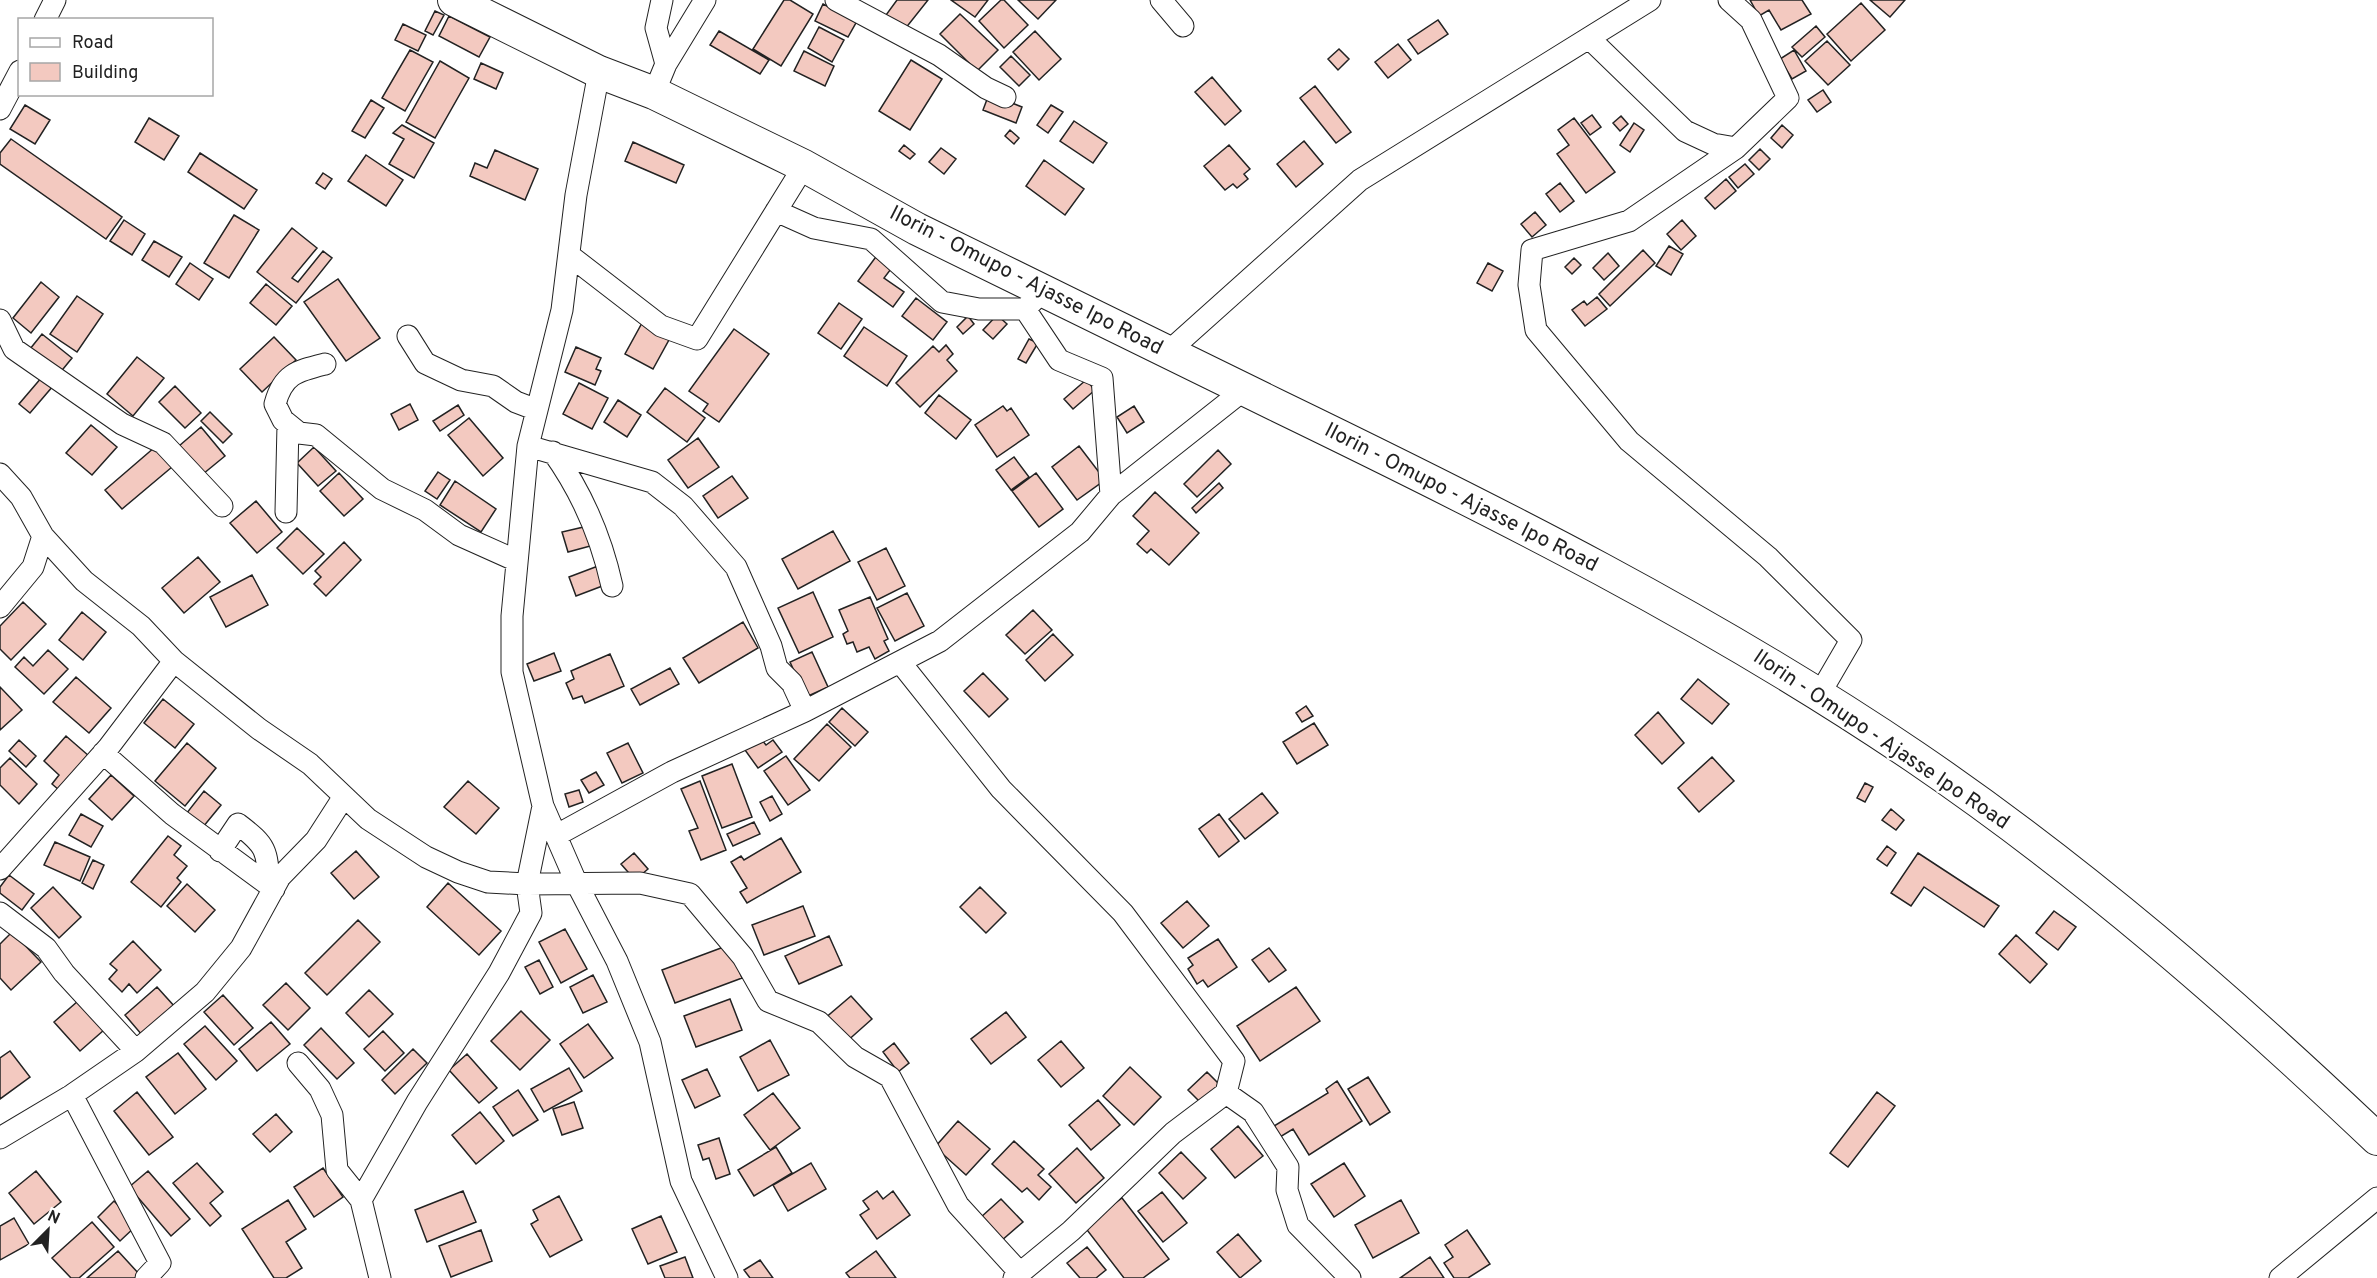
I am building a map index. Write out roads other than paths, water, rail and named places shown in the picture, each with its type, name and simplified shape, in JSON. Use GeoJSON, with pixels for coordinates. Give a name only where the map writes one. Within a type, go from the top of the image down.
{"type":"FeatureCollection","features":[{"type":"Feature","properties":{"kind":"highway","name":"Ilorin - Omupo - Ajasse Ipo Road"},"geometry":{"type":"LineString","coordinates":[[454,0],[599,72],[654,93],[804,166],[916,229],[1034,300],[1168,352],[1245,389],[1413,471],[1686,615],[1819,695],[1916,758],[2078,876],[2163,945],[2318,1083],[2377,1139]]}},
{"type":"Feature","properties":{"kind":"street"},"geometry":{"type":"LineString","coordinates":[[46,18],[55,0]]}},
{"type":"Feature","properties":{"kind":"street"},"geometry":{"type":"LineString","coordinates":[[662,0],[656,28],[666,64]]}},
{"type":"Feature","properties":{"kind":"street"},"geometry":{"type":"LineString","coordinates":[[654,93],[666,64],[705,0]]}},
{"type":"Feature","properties":{"kind":"street"},"geometry":{"type":"LineString","coordinates":[[836,0],[939,55],[986,88],[1005,97]]}},
{"type":"Feature","properties":{"kind":"street"},"geometry":{"type":"LineString","coordinates":[[1161,0],[1183,26]]}},
{"type":"Feature","properties":{"kind":"street"},"geometry":{"type":"LineString","coordinates":[[1168,352],[1360,180],[1650,0]]}},
{"type":"Feature","properties":{"kind":"street"},"geometry":{"type":"LineString","coordinates":[[1733,1],[1751,20],[1788,98],[1736,148],[1629,221],[1532,250],[1529,285],[1536,330],[1629,441],[1768,556],[1851,640],[1819,695]]}},
{"type":"Feature","properties":{"kind":"street"},"geometry":{"type":"LineString","coordinates":[[1589,38],[1686,131],[1713,144],[1736,148]]}},
{"type":"Feature","properties":{"kind":"street"},"geometry":{"type":"LineString","coordinates":[[599,72],[576,195],[562,310],[528,446],[517,561],[512,672],[543,806],[577,884],[617,961],[650,1042],[681,1181],[727,1278]]}},
{"type":"Feature","properties":{"kind":"street"},"geometry":{"type":"LineString","coordinates":[[0,109],[18,75]]}},
{"type":"Feature","properties":{"kind":"street"},"geometry":{"type":"LineString","coordinates":[[569,255],[661,326],[697,339],[804,166]]}},
{"type":"Feature","properties":{"kind":"street"},"geometry":{"type":"LineString","coordinates":[[776,211],[814,228],[871,239],[942,302],[979,309],[1034,300],[1059,360],[1102,378],[1111,495]]}},
{"type":"Feature","properties":{"kind":"street"},"geometry":{"type":"LineString","coordinates":[[0,320],[14,349],[122,424],[163,443],[222,506]]}},
{"type":"Feature","properties":{"kind":"street"},"geometry":{"type":"LineString","coordinates":[[408,336],[425,363],[461,380],[492,386],[516,402],[537,410]]}},
{"type":"Feature","properties":{"kind":"street"},"geometry":{"type":"LineString","coordinates":[[326,364],[297,371],[279,386],[275,404],[283,420],[299,433],[316,435],[382,489],[425,510],[459,535],[517,561]]}},
{"type":"Feature","properties":{"kind":"street"},"geometry":{"type":"LineString","coordinates":[[557,835],[672,772],[805,711],[940,641],[1080,532],[1111,495],[1245,389]]}},
{"type":"Feature","properties":{"kind":"street"},"geometry":{"type":"LineString","coordinates":[[286,512],[288,425]]}},
{"type":"Feature","properties":{"kind":"street"},"geometry":{"type":"LineString","coordinates":[[528,446],[652,482],[683,506],[736,567],[771,646],[777,668],[792,683],[805,711]]}},
{"type":"Feature","properties":{"kind":"street"},"geometry":{"type":"LineString","coordinates":[[553,452],[587,506],[604,550],[612,586]]}},
{"type":"Feature","properties":{"kind":"street"},"geometry":{"type":"LineString","coordinates":[[0,474],[21,497],[43,536],[84,581],[141,626],[174,661],[260,729],[310,764],[343,798],[368,819],[426,857],[458,872],[488,882],[640,883],[690,894],[743,957],[768,1001],[819,1022],[855,1057],[890,1077],[958,1204],[1017,1275],[1071,1231],[1173,1132],[1226,1093],[1234,1061],[1123,913],[1001,789],[900,662]]}},
{"type":"Feature","properties":{"kind":"street"},"geometry":{"type":"LineString","coordinates":[[0,607],[33,567],[43,536]]}},
{"type":"Feature","properties":{"kind":"street"},"geometry":{"type":"LineString","coordinates":[[0,869],[103,753],[174,661]]}},
{"type":"Feature","properties":{"kind":"street"},"geometry":{"type":"LineString","coordinates":[[103,753],[172,814],[271,887]]}},
{"type":"Feature","properties":{"kind":"street"},"geometry":{"type":"LineString","coordinates":[[0,1138],[72,1095],[136,1051],[205,992],[241,948],[271,887],[316,840],[343,798]]}},
{"type":"Feature","properties":{"kind":"street"},"geometry":{"type":"LineString","coordinates":[[361,1200],[417,1102],[504,963],[531,913],[527,884],[543,806]]}},
{"type":"Feature","properties":{"kind":"street"},"geometry":{"type":"LineString","coordinates":[[220,850],[238,824],[260,841],[266,854],[271,887]]}},
{"type":"Feature","properties":{"kind":"street"},"geometry":{"type":"LineString","coordinates":[[0,913],[46,948],[64,973],[136,1051]]}},
{"type":"Feature","properties":{"kind":"street"},"geometry":{"type":"LineString","coordinates":[[298,1063],[320,1089],[332,1115],[337,1170],[361,1200],[380,1278]]}},
{"type":"Feature","properties":{"kind":"street"},"geometry":{"type":"LineString","coordinates":[[1226,1093],[1253,1112],[1288,1167],[1287,1190],[1298,1225],[1350,1278]]}},
{"type":"Feature","properties":{"kind":"street"},"geometry":{"type":"LineString","coordinates":[[72,1095],[158,1273]]}},
{"type":"Feature","properties":{"kind":"street"},"geometry":{"type":"LineString","coordinates":[[2280,1278],[2377,1198]]}}]}
